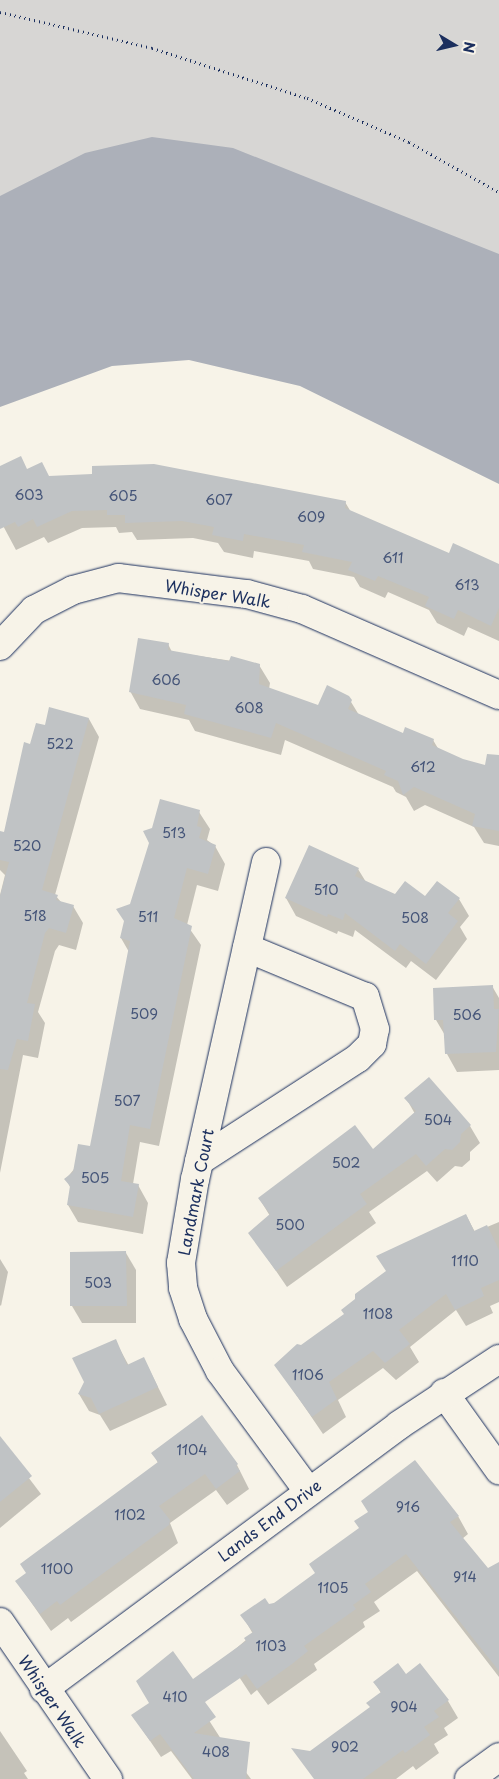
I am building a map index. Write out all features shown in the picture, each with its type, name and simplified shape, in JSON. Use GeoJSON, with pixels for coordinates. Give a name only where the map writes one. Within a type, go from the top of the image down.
{"type":"FeatureCollection","features":[{"type":"Feature","properties":{"kind":"street","name":"Whisper Walk"},"geometry":{"type":"LineString","coordinates":[[0,646],[34,610],[72,590],[118,578],[247,594],[302,609],[499,695]]}},
{"type":"Feature","properties":{"kind":"street","name":"Landmark Court"},"geometry":{"type":"LineString","coordinates":[[266,862],[199,1161],[181,1264],[183,1288],[190,1311],[220,1371],[308,1491]]}},
{"type":"Feature","properties":{"kind":"street"},"geometry":{"type":"LineString","coordinates":[[199,1161],[358,1058],[372,1044],[375,1029],[365,997],[247,948]]}},
{"type":"Feature","properties":{"kind":"street","name":"Lands End Drive"},"geometry":{"type":"LineString","coordinates":[[44,1689],[308,1491],[444,1393],[499,1358]]}},
{"type":"Feature","properties":{"kind":"street"},"geometry":{"type":"LineString","coordinates":[[444,1393],[499,1470]]}},
{"type":"Feature","properties":{"kind":"street","name":"Whisper Walk"},"geometry":{"type":"LineString","coordinates":[[0,1622],[44,1689],[108,1779]]}},
{"type":"Feature","properties":{"kind":"street"},"geometry":{"type":"LineString","coordinates":[[469,1779],[499,1757]]}},
{"type":"Feature","properties":{"kind":"path"},"geometry":{"type":"LineString","coordinates":[[0,12],[152,48],[306,98],[408,142],[499,192]]}},
{"type":"Feature","properties":{"kind":"shaded area"},"geometry":{"type":"Polygon","coordinates":[[[0,0],[499,0],[499,281],[0,199],[0,0]]]}},
{"type":"Feature","properties":{"kind":"shaded area"},"geometry":{"type":"Polygon","coordinates":[[[152,137],[233,148],[499,254],[499,484],[300,386],[189,360],[112,366],[0,407],[0,196],[85,153],[152,137]]]}},
{"type":"Feature","properties":{"kind":"building"},"geometry":{"type":"Polygon","coordinates":[[[21,456],[27,469],[42,462],[49,476],[92,474],[92,466],[154,464],[346,501],[345,508],[449,553],[453,543],[499,564],[499,608],[491,626],[458,610],[454,619],[425,606],[429,597],[378,576],[375,581],[348,570],[352,562],[302,552],[304,545],[244,534],[243,541],[212,535],[214,527],[182,521],[125,523],[125,515],[107,515],[107,510],[72,511],[37,527],[33,519],[18,527],[15,522],[0,529],[0,466],[21,456]]]}},
{"type":"Feature","properties":{"kind":"building"},"geometry":{"type":"Polygon","coordinates":[[[138,638],[169,643],[168,650],[229,661],[231,656],[260,664],[259,684],[318,705],[327,685],[349,696],[352,700],[348,709],[403,733],[405,727],[434,739],[432,745],[463,759],[485,765],[487,754],[499,755],[499,831],[472,826],[475,814],[414,787],[403,795],[398,781],[384,775],[386,771],[276,723],[271,738],[184,714],[186,705],[129,692],[138,638]]]}},
{"type":"Feature","properties":{"kind":"building"},"geometry":{"type":"Polygon","coordinates":[[[49,707],[89,718],[42,890],[58,895],[56,900],[74,905],[66,933],[49,928],[45,933],[27,1003],[35,1004],[28,1041],[17,1039],[8,1070],[0,1069],[0,896],[9,862],[0,860],[0,831],[4,832],[24,742],[30,744],[36,723],[45,725],[49,707]]]}},
{"type":"Feature","properties":{"kind":"building"},"geometry":{"type":"Polygon","coordinates":[[[160,799],[200,810],[197,826],[202,828],[199,838],[216,845],[208,874],[187,868],[174,918],[192,926],[150,1129],[130,1125],[121,1181],[139,1184],[133,1217],[67,1205],[70,1186],[64,1179],[73,1172],[78,1144],[90,1146],[130,941],[120,938],[124,921],[116,909],[130,904],[149,843],[143,831],[152,828],[160,799]]]}},
{"type":"Feature","properties":{"kind":"building"},"geometry":{"type":"Polygon","coordinates":[[[309,845],[359,868],[355,876],[395,894],[405,881],[425,896],[437,881],[460,898],[448,913],[458,921],[426,964],[400,944],[395,951],[345,913],[343,920],[328,914],[327,917],[285,898],[309,845]]]}},
{"type":"Feature","properties":{"kind":"building"},"geometry":{"type":"Polygon","coordinates":[[[493,985],[494,1009],[499,1009],[496,1052],[445,1054],[443,1020],[434,1020],[433,988],[493,985]]]}},
{"type":"Feature","properties":{"kind":"building"},"geometry":{"type":"Polygon","coordinates":[[[429,1077],[471,1125],[461,1134],[460,1142],[452,1150],[445,1149],[426,1166],[416,1154],[360,1194],[367,1204],[276,1271],[248,1233],[270,1214],[258,1198],[355,1125],[373,1149],[416,1111],[404,1098],[429,1077]]]}},
{"type":"Feature","properties":{"kind":"building"},"geometry":{"type":"Polygon","coordinates":[[[466,1214],[474,1231],[487,1225],[499,1250],[499,1280],[481,1288],[484,1296],[455,1310],[446,1294],[399,1330],[410,1344],[385,1363],[373,1351],[329,1382],[337,1399],[312,1417],[274,1365],[297,1344],[301,1345],[344,1314],[341,1310],[355,1299],[355,1294],[386,1271],[376,1256],[466,1214]]]}},
{"type":"Feature","properties":{"kind":"building"},"geometry":{"type":"Polygon","coordinates":[[[126,1251],[127,1306],[70,1306],[70,1252],[126,1251]]]}},
{"type":"Feature","properties":{"kind":"building"},"geometry":{"type":"Polygon","coordinates":[[[116,1339],[127,1365],[144,1357],[158,1387],[99,1414],[91,1398],[78,1394],[84,1382],[72,1358],[116,1339]]]}},
{"type":"Feature","properties":{"kind":"building"},"geometry":{"type":"Polygon","coordinates":[[[202,1415],[238,1464],[236,1466],[240,1471],[216,1489],[205,1474],[159,1506],[170,1520],[169,1525],[60,1605],[57,1601],[40,1614],[15,1581],[26,1573],[20,1564],[158,1462],[151,1453],[202,1415]]]}},
{"type":"Feature","properties":{"kind":"building"},"geometry":{"type":"Polygon","coordinates":[[[0,1436],[32,1476],[0,1502],[0,1436]]]}},
{"type":"Feature","properties":{"kind":"building"},"geometry":{"type":"Polygon","coordinates":[[[415,1460],[459,1516],[450,1522],[488,1568],[499,1562],[499,1671],[406,1554],[365,1584],[371,1592],[353,1605],[356,1609],[304,1646],[308,1651],[292,1664],[257,1689],[246,1674],[205,1702],[216,1717],[194,1733],[250,1742],[246,1779],[194,1779],[160,1734],[150,1741],[131,1715],[149,1703],[136,1681],[173,1651],[193,1679],[246,1641],[244,1638],[253,1632],[240,1615],[265,1598],[269,1604],[274,1603],[315,1573],[309,1564],[359,1528],[354,1521],[368,1512],[361,1501],[415,1460]]]}},
{"type":"Feature","properties":{"kind":"building"},"geometry":{"type":"Polygon","coordinates":[[[398,1663],[406,1674],[420,1663],[449,1700],[434,1711],[439,1717],[424,1727],[430,1735],[405,1753],[403,1750],[363,1779],[314,1779],[291,1748],[310,1751],[370,1707],[366,1703],[381,1692],[373,1682],[398,1663]]]}}]}
